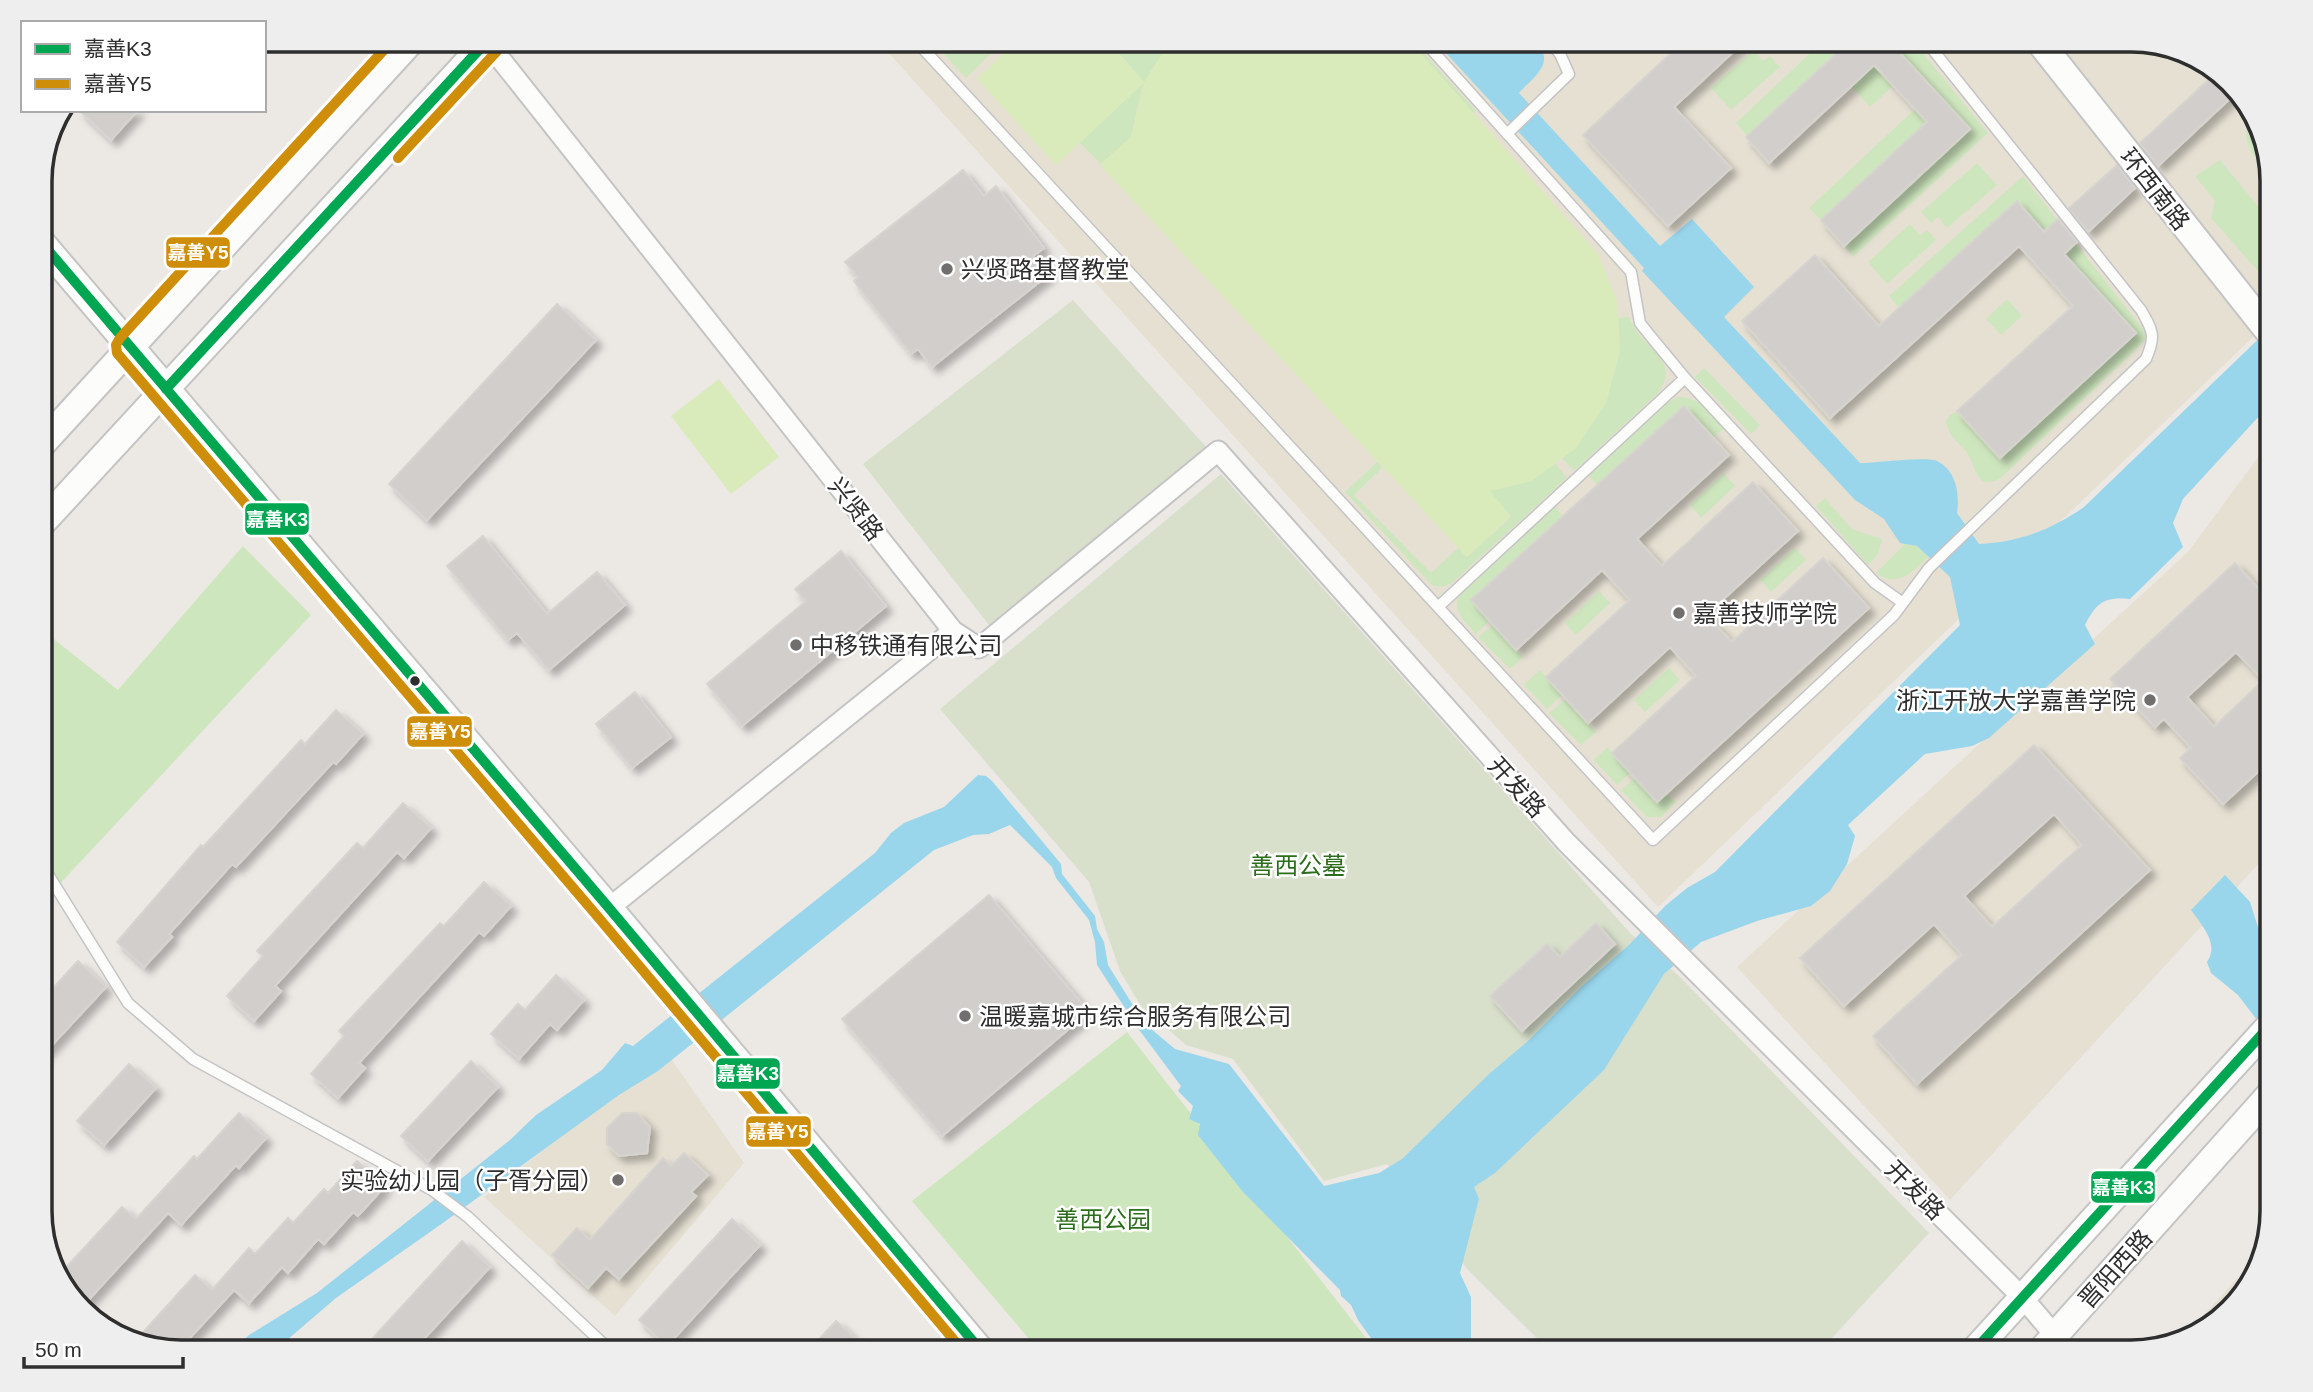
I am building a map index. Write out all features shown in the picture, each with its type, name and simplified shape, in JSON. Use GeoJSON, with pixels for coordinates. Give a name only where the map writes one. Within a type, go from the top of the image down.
{"type":"FeatureCollection","features":[{"type":"Feature","properties":{"kind":"main road","name":"环西南路"},"geometry":{"type":"LineString","coordinates":[[2047,52],[2260,322]]}},
{"type":"Feature","properties":{"kind":"main road"},"geometry":{"type":"LineString","coordinates":[[53,432],[400,53]]}},
{"type":"Feature","properties":{"kind":"main road"},"geometry":{"type":"LineString","coordinates":[[53,511],[476,53]]}},
{"type":"Feature","properties":{"kind":"main road"},"geometry":{"type":"LineString","coordinates":[[53,256],[609,908],[972,1340]]}},
{"type":"Feature","properties":{"kind":"main road","name":"晋阳西路"},"geometry":{"type":"LineString","coordinates":[[1984,1340],[2260,1036]]}},
{"type":"Feature","properties":{"kind":"main road","name":"晋阳西路"},"geometry":{"type":"LineString","coordinates":[[2060,1340],[2260,1106]]}},
{"type":"Feature","properties":{"kind":"street","name":"兴贤路"},"geometry":{"type":"LineString","coordinates":[[496,53],[953,631]]}},
{"type":"Feature","properties":{"kind":"street","name":"开发路"},"geometry":{"type":"LineString","coordinates":[[953,631],[979,648],[1218,451],[1566,842],[2023,1298],[2050,1340]]}},
{"type":"Feature","properties":{"kind":"street"},"geometry":{"type":"LineString","coordinates":[[609,908],[953,631]]}},
{"type":"Feature","properties":{"kind":"lane"},"geometry":{"type":"LineString","coordinates":[[1434,52],[1631,272],[1640,323],[1685,378],[1875,583],[1903,603]]}},
{"type":"Feature","properties":{"kind":"lane"},"geometry":{"type":"LineString","coordinates":[[1507,134],[1569,74],[1559,52]]}},
{"type":"Feature","properties":{"kind":"lane"},"geometry":{"type":"LineString","coordinates":[[927,53],[1653,840],[1875,633],[1903,603],[1929,568],[2146,359],[2153,341],[2152,329],[2141,310],[1936,52]]}},
{"type":"Feature","properties":{"kind":"lane"},"geometry":{"type":"LineString","coordinates":[[1438,607],[1685,378]]}},
{"type":"Feature","properties":{"kind":"lane"},"geometry":{"type":"LineString","coordinates":[[53,882],[128,1003],[192,1059],[432,1190],[468,1217],[599,1340]]}},
{"type":"Feature","properties":{"kind":"shaded area","name":"嘉善技师学院"},"geometry":{"type":"Polygon","coordinates":[[[2132,52],[2181,62],[2210,79],[2229,96],[2247,124],[2258,156],[2260,330],[1658,907],[888,53],[2132,52]]]}},
{"type":"Feature","properties":{"kind":"shaded area","name":"浙江开放大学嘉善学院"},"geometry":{"type":"Polygon","coordinates":[[[2260,455],[2260,862],[1950,1200],[1737,967],[2188,552],[2260,455]]]}},
{"type":"Feature","properties":{"kind":"shaded area","name":"实验幼儿园（子胥分园）"},"geometry":{"type":"Polygon","coordinates":[[[667,1053],[744,1163],[615,1316],[484,1197],[667,1053]]]}},
{"type":"Feature","properties":{"kind":"shaded area"},"geometry":{"type":"Polygon","coordinates":[[[2247,1268],[2223,1302],[2200,1320],[2247,1268]]]}},
{"type":"Feature","properties":{"kind":"green space"},"geometry":{"type":"Polygon","coordinates":[[[1163,52],[1142,88],[1131,137],[1101,164],[1080,143],[1144,82],[1118,53],[1163,52]]]}},
{"type":"Feature","properties":{"kind":"green space"},"geometry":{"type":"Polygon","coordinates":[[[1163,52],[1420,52],[1598,254],[1617,301],[1620,351],[1606,404],[1575,449],[1531,481],[1490,491],[1511,516],[1467,557],[1100,165],[1131,137],[1144,83],[1056,165],[977,79],[1005,53],[1118,53],[1144,82],[1163,52]]]}},
{"type":"Feature","properties":{"kind":"green space"},"geometry":{"type":"Polygon","coordinates":[[[1420,52],[1423,52],[1476,111],[1473,113],[1420,52]]]}},
{"type":"Feature","properties":{"kind":"green space"},"geometry":{"type":"Polygon","coordinates":[[[1752,52],[1756,52],[1763,61],[1770,56],[1780,67],[1731,110],[1711,88],[1752,52]]]}},
{"type":"Feature","properties":{"kind":"green space"},"geometry":{"type":"Polygon","coordinates":[[[1811,52],[1838,52],[1747,136],[1736,123],[1811,52]]]}},
{"type":"Feature","properties":{"kind":"green space"},"geometry":{"type":"Polygon","coordinates":[[[1899,52],[1922,52],[1988,133],[1853,257],[1844,246],[1970,129],[1899,52]]]}},
{"type":"Feature","properties":{"kind":"green space"},"geometry":{"type":"Polygon","coordinates":[[[943,53],[992,53],[966,78],[943,53]]]}},
{"type":"Feature","properties":{"kind":"green space"},"geometry":{"type":"Polygon","coordinates":[[[1874,65],[1893,86],[1870,107],[1851,86],[1874,65]]]}},
{"type":"Feature","properties":{"kind":"green space"},"geometry":{"type":"Polygon","coordinates":[[[1915,109],[1927,122],[1821,220],[1809,208],[1915,109]]]}},
{"type":"Feature","properties":{"kind":"green space"},"geometry":{"type":"Polygon","coordinates":[[[2248,126],[2259,163],[2249,147],[2246,132],[2248,126]]]}},
{"type":"Feature","properties":{"kind":"green space"},"geometry":{"type":"Polygon","coordinates":[[[2220,160],[2260,208],[2260,273],[2211,218],[2215,201],[2195,176],[2220,160]]]}},
{"type":"Feature","properties":{"kind":"green space"},"geometry":{"type":"Polygon","coordinates":[[[1977,163],[1997,185],[1947,228],[1938,217],[1931,223],[1921,212],[1977,163]]]}},
{"type":"Feature","properties":{"kind":"green space"},"geometry":{"type":"Polygon","coordinates":[[[2023,176],[2149,337],[2001,478],[1985,482],[1977,475],[1968,455],[1951,435],[1946,422],[1950,415],[1957,411],[2000,458],[2136,333],[2017,201],[1899,308],[1889,296],[2023,176]]]}},
{"type":"Feature","properties":{"kind":"green space"},"geometry":{"type":"Polygon","coordinates":[[[1910,224],[1920,235],[1927,230],[1936,240],[1887,284],[1868,262],[1910,224]]]}},
{"type":"Feature","properties":{"kind":"green space"},"geometry":{"type":"Polygon","coordinates":[[[2007,299],[2022,316],[2001,335],[1986,319],[2007,299]]]}},
{"type":"Feature","properties":{"kind":"green space"},"geometry":{"type":"Polygon","coordinates":[[[1073,300],[1208,449],[989,625],[863,464],[1073,300]]]}},
{"type":"Feature","properties":{"kind":"green space"},"geometry":{"type":"Polygon","coordinates":[[[1629,317],[1637,332],[1665,366],[1664,383],[1658,393],[1574,471],[1562,458],[1575,449],[1620,351],[1618,318],[1629,317]]]}},
{"type":"Feature","properties":{"kind":"green space"},"geometry":{"type":"Polygon","coordinates":[[[1704,368],[1760,425],[1751,434],[1695,377],[1704,368]]]}},
{"type":"Feature","properties":{"kind":"green space"},"geometry":{"type":"Polygon","coordinates":[[[719,379],[779,457],[731,494],[671,416],[719,379]]]}},
{"type":"Feature","properties":{"kind":"green space"},"geometry":{"type":"Polygon","coordinates":[[[1678,397],[1699,403],[1725,428],[1713,438],[1684,406],[1597,485],[1587,474],[1668,402],[1678,397]]]}},
{"type":"Feature","properties":{"kind":"green space"},"geometry":{"type":"Polygon","coordinates":[[[1377,462],[1382,468],[1354,495],[1431,573],[1458,548],[1467,557],[1511,517],[1489,491],[1531,481],[1555,463],[1567,478],[1453,582],[1438,586],[1432,585],[1345,492],[1377,462]]]}},
{"type":"Feature","properties":{"kind":"green space"},"geometry":{"type":"Polygon","coordinates":[[[1724,473],[1735,486],[1701,518],[1690,505],[1724,473]]]}},
{"type":"Feature","properties":{"kind":"green space","name":"善西公墓"},"geometry":{"type":"Polygon","coordinates":[[[1221,474],[1631,934],[1678,975],[1929,1233],[1830,1340],[1539,1340],[1468,1270],[1387,1164],[1324,1181],[1233,1059],[1186,1045],[1141,1006],[1120,971],[1089,882],[940,709],[1221,474]]]}},
{"type":"Feature","properties":{"kind":"green space"},"geometry":{"type":"Polygon","coordinates":[[[1825,498],[1852,529],[1882,539],[1878,554],[1868,565],[1816,506],[1825,498]]]}},
{"type":"Feature","properties":{"kind":"green space"},"geometry":{"type":"Polygon","coordinates":[[[1555,507],[1563,516],[1471,600],[1489,621],[1476,634],[1458,610],[1460,592],[1555,507]]]}},
{"type":"Feature","properties":{"kind":"green space"},"geometry":{"type":"Polygon","coordinates":[[[1905,544],[1917,546],[1928,557],[1910,573],[1898,579],[1884,578],[1876,573],[1905,544]]]}},
{"type":"Feature","properties":{"kind":"green space"},"geometry":{"type":"Polygon","coordinates":[[[243,546],[311,615],[53,891],[53,639],[118,690],[243,546]]]}},
{"type":"Feature","properties":{"kind":"green space"},"geometry":{"type":"Polygon","coordinates":[[[1795,548],[1806,560],[1771,592],[1760,580],[1795,548]]]}},
{"type":"Feature","properties":{"kind":"green space"},"geometry":{"type":"Polygon","coordinates":[[[1599,591],[1610,603],[1576,635],[1565,623],[1599,591]]]}},
{"type":"Feature","properties":{"kind":"green space"},"geometry":{"type":"Polygon","coordinates":[[[1493,625],[1523,657],[1513,667],[1509,668],[1478,637],[1493,625]]]}},
{"type":"Feature","properties":{"kind":"green space"},"geometry":{"type":"Polygon","coordinates":[[[1669,668],[1680,680],[1645,712],[1634,700],[1669,668]]]}},
{"type":"Feature","properties":{"kind":"green space"},"geometry":{"type":"Polygon","coordinates":[[[1540,670],[1562,695],[1547,709],[1524,685],[1540,670]]]}},
{"type":"Feature","properties":{"kind":"green space"},"geometry":{"type":"Polygon","coordinates":[[[1566,699],[1596,732],[1581,745],[1549,713],[1566,699]]]}},
{"type":"Feature","properties":{"kind":"green space"},"geometry":{"type":"Polygon","coordinates":[[[1607,747],[1630,773],[1617,785],[1594,760],[1607,747]]]}},
{"type":"Feature","properties":{"kind":"green space"},"geometry":{"type":"Polygon","coordinates":[[[1635,778],[1656,802],[1666,793],[1676,802],[1661,817],[1647,817],[1621,790],[1635,778]]]}},
{"type":"Feature","properties":{"kind":"green space","name":"善西公园"},"geometry":{"type":"Polygon","coordinates":[[[1127,1032],[1368,1340],[1030,1340],[912,1201],[1127,1032]]]}},
{"type":"Feature","properties":{"kind":"water"},"geometry":{"type":"Polygon","coordinates":[[[1445,52],[1543,52],[1542,67],[1519,93],[1660,246],[1692,219],[1754,287],[1724,317],[1860,463],[1923,459],[1937,461],[1949,470],[1958,498],[1957,513],[1979,544],[2008,541],[2034,533],[2084,507],[2260,338],[2260,415],[2183,499],[2173,523],[2183,547],[2130,599],[2108,600],[2093,611],[2085,625],[2095,644],[1989,738],[1972,746],[1925,754],[1848,825],[1855,836],[1847,864],[1830,891],[1811,906],[1757,921],[1701,942],[1664,974],[1604,1070],[1495,1173],[1474,1187],[1479,1199],[1460,1273],[1471,1297],[1471,1340],[1372,1340],[1351,1305],[1341,1296],[1340,1290],[1243,1192],[1198,1135],[1200,1124],[1189,1119],[1193,1106],[1178,1091],[1181,1086],[1140,1031],[1097,965],[1089,920],[1056,878],[1052,867],[1010,825],[934,850],[658,1071],[619,1095],[336,1298],[287,1340],[244,1340],[317,1293],[510,1140],[536,1115],[602,1070],[625,1043],[633,1046],[875,853],[891,833],[904,823],[944,807],[978,775],[986,776],[992,781],[1061,864],[1062,874],[1095,916],[1108,965],[1144,1023],[1175,1049],[1229,1064],[1324,1186],[1379,1173],[1402,1159],[1489,1074],[1528,1041],[1580,988],[1630,944],[1665,906],[1687,888],[1715,872],[1960,625],[1950,577],[1917,546],[1900,543],[1884,519],[1855,500],[1642,271],[1644,268],[1445,52]]]}},
{"type":"Feature","properties":{"kind":"water"},"geometry":{"type":"Polygon","coordinates":[[[2225,875],[2250,902],[2260,934],[2260,1024],[2238,995],[2211,973],[2207,962],[2211,948],[2208,934],[2191,910],[2225,875]]]}},
{"type":"Feature","properties":{"kind":"building"},"geometry":{"type":"Polygon","coordinates":[[[1672,52],[1733,52],[1674,107],[1731,168],[1668,226],[1583,135],[1672,52]]]}},
{"type":"Feature","properties":{"kind":"building"},"geometry":{"type":"Polygon","coordinates":[[[1838,52],[1899,52],[1970,129],[1844,246],[1821,220],[1927,122],[1874,65],[1769,163],[1746,137],[1838,52]]]}},
{"type":"Feature","properties":{"kind":"building"},"geometry":{"type":"Polygon","coordinates":[[[2210,79],[2231,98],[2158,166],[2140,143],[2210,79]]]}},
{"type":"Feature","properties":{"kind":"building"},"geometry":{"type":"Polygon","coordinates":[[[81,112],[136,112],[111,140],[81,112]]]}},
{"type":"Feature","properties":{"kind":"building"},"geometry":{"type":"Polygon","coordinates":[[[2117,165],[2135,188],[2088,232],[2069,208],[2117,165]]]}},
{"type":"Feature","properties":{"kind":"building","name":"兴贤路基督教堂"},"geometry":{"type":"Polygon","coordinates":[[[963,170],[984,196],[996,186],[1044,248],[1033,256],[1048,275],[932,367],[918,349],[911,354],[854,281],[858,277],[845,262],[963,170]]]}},
{"type":"Feature","properties":{"kind":"building"},"geometry":{"type":"Polygon","coordinates":[[[2017,201],[2044,232],[2058,219],[2077,242],[2064,254],[2136,333],[2000,458],[1957,411],[2073,306],[2019,246],[1830,418],[1742,321],[1815,255],[1879,326],[2017,201]]]}},
{"type":"Feature","properties":{"kind":"building"},"geometry":{"type":"Polygon","coordinates":[[[557,304],[596,340],[427,520],[389,484],[557,304]]]}},
{"type":"Feature","properties":{"kind":"building"},"geometry":{"type":"Polygon","coordinates":[[[1684,406],[1729,455],[1637,539],[1662,566],[1753,482],[1798,531],[1706,615],[1732,642],[1823,558],[1869,608],[1657,802],[1612,753],[1696,676],[1670,647],[1588,723],[1546,677],[1630,600],[1602,570],[1516,650],[1471,600],[1684,406]]]}},
{"type":"Feature","properties":{"kind":"building"},"geometry":{"type":"Polygon","coordinates":[[[483,536],[547,614],[597,572],[625,605],[549,670],[517,633],[508,640],[447,566],[483,536]]]}},
{"type":"Feature","properties":{"kind":"building","name":"中移铁通有限公司"},"geometry":{"type":"Polygon","coordinates":[[[841,551],[886,606],[742,726],[707,684],[806,601],[795,589],[841,551]]]}},
{"type":"Feature","properties":{"kind":"building"},"geometry":{"type":"Polygon","coordinates":[[[2235,563],[2260,590],[2260,677],[2236,652],[2187,697],[2214,727],[2260,683],[2260,770],[2223,804],[2180,758],[2191,748],[2164,719],[2155,727],[2110,679],[2235,563]]]}},
{"type":"Feature","properties":{"kind":"building"},"geometry":{"type":"Polygon","coordinates":[[[635,692],[671,737],[632,768],[596,724],[635,692]]]}},
{"type":"Feature","properties":{"kind":"building"},"geometry":{"type":"Polygon","coordinates":[[[336,710],[363,734],[336,764],[333,762],[236,867],[232,864],[169,934],[172,937],[144,967],[117,942],[201,845],[203,847],[301,740],[305,744],[336,710]]]}},
{"type":"Feature","properties":{"kind":"building"},"geometry":{"type":"Polygon","coordinates":[[[2034,745],[2150,870],[1917,1084],[1873,1036],[1962,955],[1934,924],[1844,1006],[1800,958],[2034,745]],[[2054,814],[1964,896],[1992,927],[2082,845],[2054,814]]]}},
{"type":"Feature","properties":{"kind":"building"},"geometry":{"type":"Polygon","coordinates":[[[403,803],[431,828],[404,858],[397,852],[275,986],[281,991],[254,1021],[227,996],[263,956],[257,951],[357,843],[363,848],[403,803]]]}},
{"type":"Feature","properties":{"kind":"building"},"geometry":{"type":"Polygon","coordinates":[[[484,882],[511,906],[484,936],[479,932],[359,1063],[365,1068],[338,1098],[311,1074],[344,1036],[339,1031],[440,923],[444,926],[484,882]]]}},
{"type":"Feature","properties":{"kind":"building","name":"温暖嘉城市综合服务有限公司"},"geometry":{"type":"Polygon","coordinates":[[[989,895],[1089,1012],[942,1136],[842,1019],[989,895]]]}},
{"type":"Feature","properties":{"kind":"building"},"geometry":{"type":"Polygon","coordinates":[[[1596,923],[1615,944],[1522,1031],[1490,996],[1547,944],[1560,957],[1596,923]]]}},
{"type":"Feature","properties":{"kind":"building"},"geometry":{"type":"Polygon","coordinates":[[[78,961],[106,987],[53,1044],[53,988],[78,961]]]}},
{"type":"Feature","properties":{"kind":"building"},"geometry":{"type":"Polygon","coordinates":[[[556,975],[584,1000],[557,1030],[550,1024],[519,1059],[491,1034],[518,1004],[525,1010],[556,975]]]}},
{"type":"Feature","properties":{"kind":"building"},"geometry":{"type":"Polygon","coordinates":[[[471,1061],[498,1087],[428,1161],[401,1136],[471,1061]]]}},
{"type":"Feature","properties":{"kind":"building"},"geometry":{"type":"Polygon","coordinates":[[[129,1064],[156,1088],[104,1145],[77,1121],[129,1064]]]}},
{"type":"Feature","properties":{"kind":"building"},"geometry":{"type":"Polygon","coordinates":[[[239,1113],[266,1138],[239,1168],[236,1165],[181,1225],[168,1213],[88,1300],[66,1268],[122,1207],[136,1219],[194,1156],[197,1159],[239,1113]]]}},
{"type":"Feature","properties":{"kind":"building"},"geometry":{"type":"Polygon","coordinates":[[[622,1113],[637,1113],[650,1127],[647,1153],[619,1156],[607,1144],[607,1128],[622,1113]]]}},
{"type":"Feature","properties":{"kind":"building"},"geometry":{"type":"Polygon","coordinates":[[[684,1153],[708,1175],[691,1192],[696,1196],[619,1279],[606,1268],[588,1288],[552,1255],[577,1228],[590,1240],[663,1158],[671,1166],[684,1153]]]}},
{"type":"Feature","properties":{"kind":"building"},"geometry":{"type":"Polygon","coordinates":[[[357,1161],[385,1186],[358,1216],[353,1212],[324,1244],[318,1239],[288,1273],[282,1267],[249,1303],[234,1290],[188,1340],[142,1333],[195,1275],[212,1290],[249,1248],[255,1254],[288,1218],[293,1223],[324,1189],[328,1193],[357,1161]]]}},
{"type":"Feature","properties":{"kind":"building"},"geometry":{"type":"Polygon","coordinates":[[[732,1219],[760,1245],[673,1340],[661,1340],[639,1320],[732,1219]]]}},
{"type":"Feature","properties":{"kind":"building"},"geometry":{"type":"Polygon","coordinates":[[[462,1241],[490,1267],[423,1340],[371,1340],[462,1241]]]}},
{"type":"Feature","properties":{"kind":"building"},"geometry":{"type":"Polygon","coordinates":[[[836,1321],[857,1340],[818,1340],[836,1321]]]}},
{"type":"Feature","properties":{"kind":"transit line","name":"嘉善Y5"},"geometry":{"type":"LineString","coordinates":[[381,53],[120,338],[116,345],[117,353],[598,917],[954,1340]]}},
{"type":"Feature","properties":{"kind":"transit line","name":"嘉善K3"},"geometry":{"type":"LineString","coordinates":[[166,389],[476,53]]}},
{"type":"Feature","properties":{"kind":"transit line","name":"嘉善Y5"},"geometry":{"type":"LineString","coordinates":[[398,158],[495,53]]}},
{"type":"Feature","properties":{"kind":"transit line","name":"嘉善K3"},"geometry":{"type":"LineString","coordinates":[[53,256],[609,908],[972,1340]]}},
{"type":"Feature","properties":{"kind":"transit line","name":"嘉善K3"},"geometry":{"type":"LineString","coordinates":[[1984,1340],[2260,1036]]}},
{"type":"Feature","properties":{"kind":"place","name":"兴贤路基督教堂"},"geometry":{"type":"Point","coordinates":[947,269]}},
{"type":"Feature","properties":{"kind":"place","name":"嘉善技师学院"},"geometry":{"type":"Point","coordinates":[1679,613]}},
{"type":"Feature","properties":{"kind":"place","name":"中移铁通有限公司"},"geometry":{"type":"Point","coordinates":[796,645]}},
{"type":"Feature","properties":{"kind":"place","name":"浙江开放大学嘉善学院"},"geometry":{"type":"Point","coordinates":[2150,700]}},
{"type":"Feature","properties":{"kind":"place","name":"温暖嘉城市综合服务有限公司"},"geometry":{"type":"Point","coordinates":[965,1016]}},
{"type":"Feature","properties":{"kind":"place","name":"实验幼儿园（子胥分园）"},"geometry":{"type":"Point","coordinates":[618,1180]}}]}
